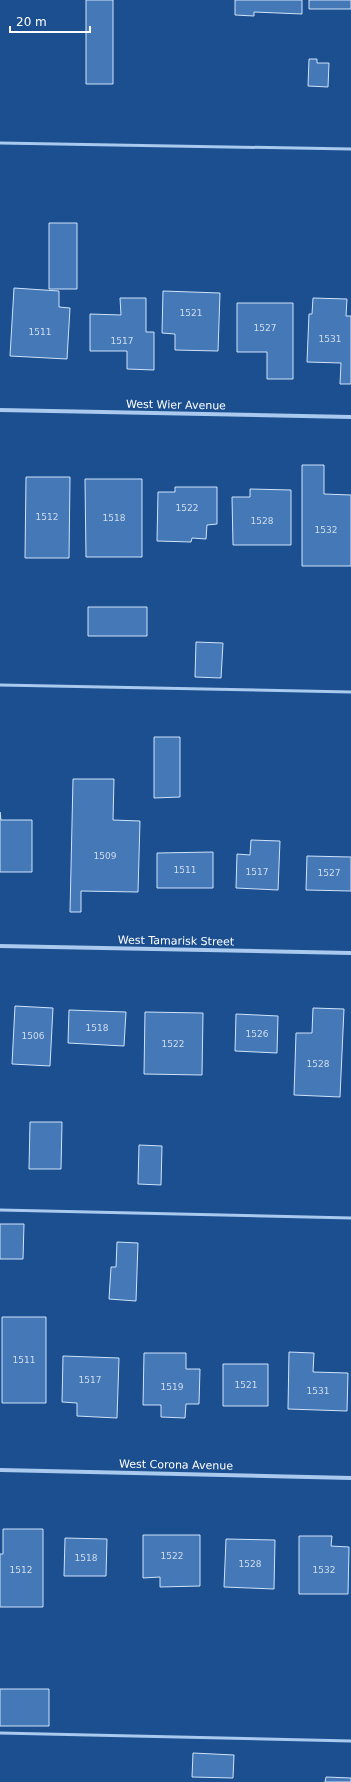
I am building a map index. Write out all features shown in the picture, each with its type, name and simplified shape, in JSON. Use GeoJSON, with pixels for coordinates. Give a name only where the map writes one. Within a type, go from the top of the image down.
{"type":"FeatureCollection","features":[{"type":"Feature","properties":{"kind":"street","name":"West Wier Avenue"},"geometry":{"type":"LineString","coordinates":[[0,410],[351,417]]}},
{"type":"Feature","properties":{"kind":"street","name":"West Tamarisk Street"},"geometry":{"type":"LineString","coordinates":[[0,946],[351,953]]}},
{"type":"Feature","properties":{"kind":"street","name":"West Corona Avenue"},"geometry":{"type":"LineString","coordinates":[[0,1470],[351,1478]]}},
{"type":"Feature","properties":{"kind":"lane"},"geometry":{"type":"LineString","coordinates":[[0,143],[351,149]]}},
{"type":"Feature","properties":{"kind":"lane"},"geometry":{"type":"LineString","coordinates":[[0,685],[351,692]]}},
{"type":"Feature","properties":{"kind":"lane"},"geometry":{"type":"LineString","coordinates":[[0,1210],[351,1218]]}},
{"type":"Feature","properties":{"kind":"lane"},"geometry":{"type":"LineString","coordinates":[[0,1733],[351,1741]]}},
{"type":"Feature","properties":{"kind":"building"},"geometry":{"type":"Polygon","coordinates":[[[86,0],[113,0],[113,84],[86,84],[86,0]]]}},
{"type":"Feature","properties":{"kind":"building"},"geometry":{"type":"Polygon","coordinates":[[[235,0],[302,0],[302,14],[254,12],[254,16],[235,15],[235,0]]]}},
{"type":"Feature","properties":{"kind":"building"},"geometry":{"type":"Polygon","coordinates":[[[309,0],[351,0],[351,9],[309,9],[309,0]]]}},
{"type":"Feature","properties":{"kind":"building"},"geometry":{"type":"Polygon","coordinates":[[[309,59],[317,59],[317,63],[329,63],[328,87],[308,86],[309,59]]]}},
{"type":"Feature","properties":{"kind":"building"},"geometry":{"type":"Polygon","coordinates":[[[49,223],[77,223],[77,289],[49,289],[49,223]]]}},
{"type":"Feature","properties":{"kind":"building"},"geometry":{"type":"Polygon","coordinates":[[[14,288],[59,291],[59,307],[70,308],[67,359],[10,356],[14,288]]]}},
{"type":"Feature","properties":{"kind":"building"},"geometry":{"type":"Polygon","coordinates":[[[163,291],[220,293],[218,351],[175,350],[175,334],[162,333],[163,291]]]}},
{"type":"Feature","properties":{"kind":"building"},"geometry":{"type":"Polygon","coordinates":[[[120,298],[146,298],[146,332],[154,332],[154,370],[127,369],[127,351],[90,351],[90,314],[121,315],[120,298]]]}},
{"type":"Feature","properties":{"kind":"building"},"geometry":{"type":"Polygon","coordinates":[[[313,298],[347,299],[346,316],[351,316],[351,384],[340,384],[341,363],[307,362],[309,314],[312,314],[313,298]]]}},
{"type":"Feature","properties":{"kind":"building"},"geometry":{"type":"Polygon","coordinates":[[[237,303],[293,303],[293,379],[267,379],[267,352],[237,352],[237,303]]]}},
{"type":"Feature","properties":{"kind":"building"},"geometry":{"type":"Polygon","coordinates":[[[302,465],[324,465],[324,494],[351,495],[351,566],[302,566],[302,465]]]}},
{"type":"Feature","properties":{"kind":"building"},"geometry":{"type":"Polygon","coordinates":[[[26,477],[70,477],[69,558],[25,558],[26,477]]]}},
{"type":"Feature","properties":{"kind":"building"},"geometry":{"type":"Polygon","coordinates":[[[85,479],[142,479],[142,557],[86,557],[85,479]]]}},
{"type":"Feature","properties":{"kind":"building"},"geometry":{"type":"Polygon","coordinates":[[[175,487],[217,487],[217,524],[207,525],[206,539],[192,538],[191,542],[157,541],[158,492],[175,492],[175,487]]]}},
{"type":"Feature","properties":{"kind":"building"},"geometry":{"type":"Polygon","coordinates":[[[250,489],[291,490],[291,545],[233,545],[232,497],[250,497],[250,489]]]}},
{"type":"Feature","properties":{"kind":"building"},"geometry":{"type":"Polygon","coordinates":[[[88,607],[147,607],[147,636],[88,636],[88,607]]]}},
{"type":"Feature","properties":{"kind":"building"},"geometry":{"type":"Polygon","coordinates":[[[196,642],[223,643],[221,678],[195,677],[196,642]]]}},
{"type":"Feature","properties":{"kind":"building"},"geometry":{"type":"Polygon","coordinates":[[[154,737],[180,737],[180,797],[154,798],[154,737]]]}},
{"type":"Feature","properties":{"kind":"building"},"geometry":{"type":"Polygon","coordinates":[[[73,779],[114,779],[113,820],[140,821],[138,892],[81,891],[81,912],[70,912],[73,779]]]}},
{"type":"Feature","properties":{"kind":"building"},"geometry":{"type":"Polygon","coordinates":[[[0,812],[1,820],[32,820],[32,872],[0,872],[0,812]]]}},
{"type":"Feature","properties":{"kind":"building"},"geometry":{"type":"Polygon","coordinates":[[[251,840],[280,841],[278,890],[236,888],[237,854],[250,855],[251,840]]]}},
{"type":"Feature","properties":{"kind":"building"},"geometry":{"type":"Polygon","coordinates":[[[213,852],[213,888],[157,888],[157,853],[213,852]]]}},
{"type":"Feature","properties":{"kind":"building"},"geometry":{"type":"Polygon","coordinates":[[[307,856],[351,857],[351,891],[306,890],[307,856]]]}},
{"type":"Feature","properties":{"kind":"building"},"geometry":{"type":"Polygon","coordinates":[[[15,1006],[53,1008],[50,1066],[12,1064],[15,1006]]]}},
{"type":"Feature","properties":{"kind":"building"},"geometry":{"type":"Polygon","coordinates":[[[313,1008],[344,1009],[340,1097],[294,1095],[296,1033],[312,1033],[313,1008]]]}},
{"type":"Feature","properties":{"kind":"building"},"geometry":{"type":"Polygon","coordinates":[[[69,1010],[126,1012],[124,1046],[68,1043],[69,1010]]]}},
{"type":"Feature","properties":{"kind":"building"},"geometry":{"type":"Polygon","coordinates":[[[145,1012],[203,1013],[202,1075],[144,1074],[145,1012]]]}},
{"type":"Feature","properties":{"kind":"building"},"geometry":{"type":"Polygon","coordinates":[[[236,1014],[278,1016],[277,1053],[235,1051],[236,1014]]]}},
{"type":"Feature","properties":{"kind":"building"},"geometry":{"type":"Polygon","coordinates":[[[30,1122],[62,1122],[61,1169],[29,1169],[30,1122]]]}},
{"type":"Feature","properties":{"kind":"building"},"geometry":{"type":"Polygon","coordinates":[[[139,1145],[162,1146],[161,1185],[138,1184],[139,1145]]]}},
{"type":"Feature","properties":{"kind":"building"},"geometry":{"type":"Polygon","coordinates":[[[0,1224],[24,1224],[23,1259],[0,1259],[0,1224]]]}},
{"type":"Feature","properties":{"kind":"building"},"geometry":{"type":"Polygon","coordinates":[[[117,1242],[138,1243],[136,1301],[109,1299],[111,1267],[116,1267],[117,1242]]]}},
{"type":"Feature","properties":{"kind":"building"},"geometry":{"type":"Polygon","coordinates":[[[2,1317],[46,1317],[46,1403],[2,1403],[2,1317]]]}},
{"type":"Feature","properties":{"kind":"building"},"geometry":{"type":"Polygon","coordinates":[[[289,1352],[314,1353],[313,1372],[348,1373],[347,1411],[288,1409],[289,1352]]]}},
{"type":"Feature","properties":{"kind":"building"},"geometry":{"type":"Polygon","coordinates":[[[144,1353],[186,1353],[186,1369],[200,1369],[199,1404],[186,1404],[185,1418],[161,1417],[161,1405],[143,1405],[144,1353]]]}},
{"type":"Feature","properties":{"kind":"building"},"geometry":{"type":"Polygon","coordinates":[[[63,1356],[119,1358],[117,1418],[77,1416],[77,1403],[62,1402],[63,1356]]]}},
{"type":"Feature","properties":{"kind":"building"},"geometry":{"type":"Polygon","coordinates":[[[223,1364],[268,1364],[268,1406],[223,1406],[223,1364]]]}},
{"type":"Feature","properties":{"kind":"building"},"geometry":{"type":"Polygon","coordinates":[[[3,1529],[43,1529],[43,1607],[0,1607],[0,1554],[3,1554],[3,1529]]]}},
{"type":"Feature","properties":{"kind":"building"},"geometry":{"type":"Polygon","coordinates":[[[143,1535],[200,1535],[200,1586],[160,1587],[160,1577],[143,1578],[143,1535]]]}},
{"type":"Feature","properties":{"kind":"building"},"geometry":{"type":"Polygon","coordinates":[[[299,1536],[332,1536],[331,1546],[349,1547],[348,1594],[299,1594],[299,1536]]]}},
{"type":"Feature","properties":{"kind":"building"},"geometry":{"type":"Polygon","coordinates":[[[65,1538],[107,1539],[106,1576],[64,1576],[65,1538]]]}},
{"type":"Feature","properties":{"kind":"building"},"geometry":{"type":"Polygon","coordinates":[[[226,1539],[275,1540],[274,1589],[224,1587],[226,1539]]]}},
{"type":"Feature","properties":{"kind":"building"},"geometry":{"type":"Polygon","coordinates":[[[0,1689],[49,1689],[49,1726],[0,1726],[0,1689]]]}},
{"type":"Feature","properties":{"kind":"building"},"geometry":{"type":"Polygon","coordinates":[[[193,1753],[234,1755],[233,1778],[192,1777],[193,1753]]]}},
{"type":"Feature","properties":{"kind":"building"},"geometry":{"type":"Polygon","coordinates":[[[326,1777],[351,1778],[351,1782],[325,1782],[326,1777]]]}}]}
